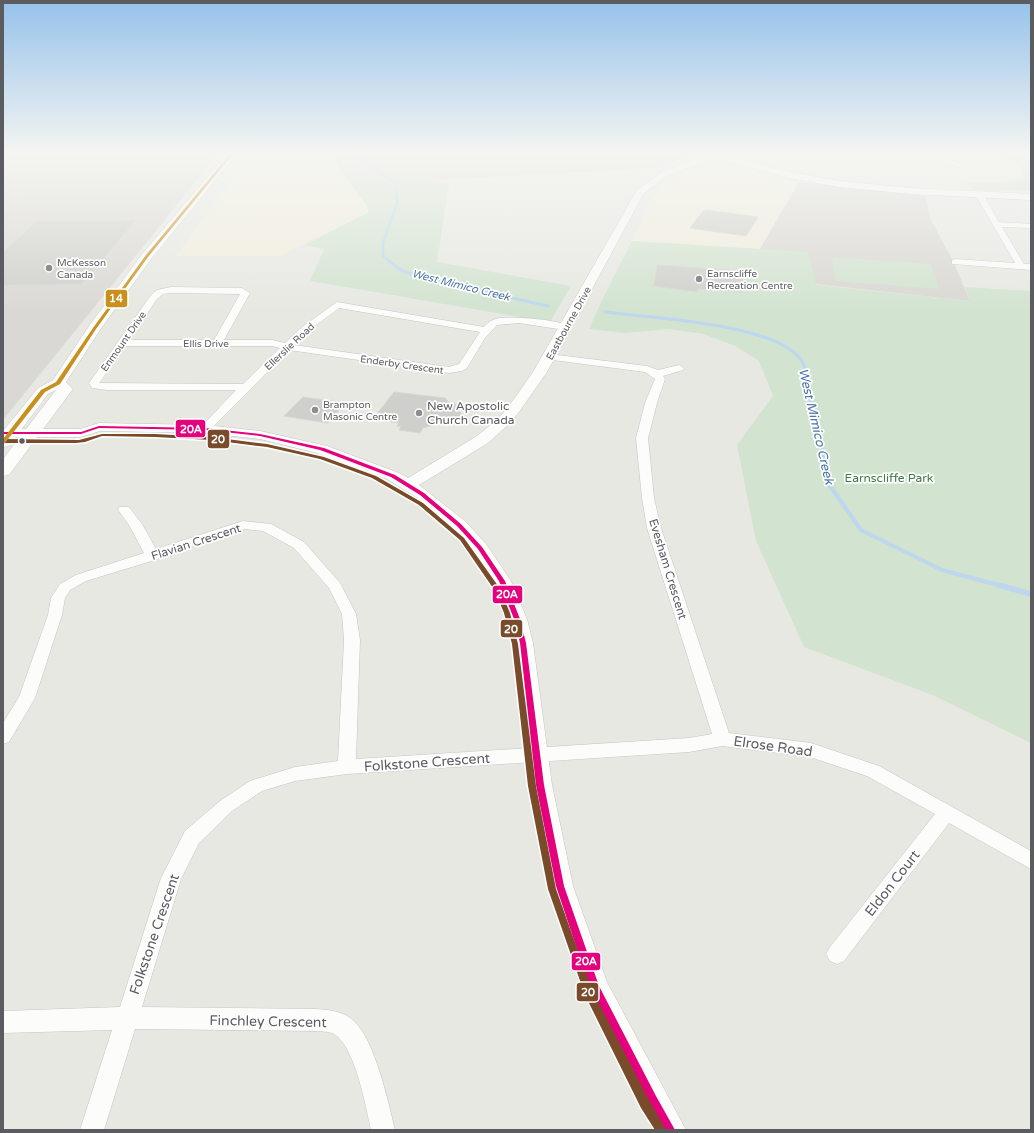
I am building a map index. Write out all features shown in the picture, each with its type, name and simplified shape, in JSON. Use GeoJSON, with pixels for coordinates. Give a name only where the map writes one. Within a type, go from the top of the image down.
{"type":"FeatureCollection","features":[{"type":"Feature","properties":{"kind":"main road"},"geometry":{"type":"LineString","coordinates":[[7,430],[43,391],[58,383],[94,329],[147,256],[188,207]]}},
{"type":"Feature","properties":{"kind":"main road"},"geometry":{"type":"LineString","coordinates":[[3,470],[65,389],[58,383]]}},
{"type":"Feature","properties":{"kind":"street","name":"Eastbourne Drive"},"geometry":{"type":"LineString","coordinates":[[407,485],[478,443],[503,422],[526,394],[549,357],[632,207]]}},
{"type":"Feature","properties":{"kind":"street"},"geometry":{"type":"LineString","coordinates":[[986,207],[1021,266]]}},
{"type":"Feature","properties":{"kind":"street"},"geometry":{"type":"LineString","coordinates":[[996,224],[1031,226]]}},
{"type":"Feature","properties":{"kind":"street"},"geometry":{"type":"LineString","coordinates":[[955,262],[1031,267]]}},
{"type":"Feature","properties":{"kind":"street","name":"Enmount Drive"},"geometry":{"type":"LineString","coordinates":[[218,343],[245,293],[237,289],[174,290],[160,292],[154,297],[94,383],[96,386],[246,387]]}},
{"type":"Feature","properties":{"kind":"street","name":"Ellerslie Road"},"geometry":{"type":"LineString","coordinates":[[205,429],[215,417],[305,329],[337,305],[486,330]]}},
{"type":"Feature","properties":{"kind":"street","name":"Enderby Crescent"},"geometry":{"type":"LineString","coordinates":[[289,346],[302,350],[449,370],[458,369],[463,366],[486,330],[493,323],[502,320],[565,327]]}},
{"type":"Feature","properties":{"kind":"street","name":"Ellis Drive"},"geometry":{"type":"LineString","coordinates":[[122,343],[268,343],[289,346]]}},
{"type":"Feature","properties":{"kind":"street"},"geometry":{"type":"LineString","coordinates":[[549,357],[647,369],[657,374],[679,368]]}},
{"type":"Feature","properties":{"kind":"street","name":"Evesham Crescent"},"geometry":{"type":"LineString","coordinates":[[657,374],[660,379],[651,403],[642,438],[648,498],[654,528],[722,739]]}},
{"type":"Feature","properties":{"kind":"street"},"geometry":{"type":"LineString","coordinates":[[7,430],[36,427],[81,433],[99,427],[205,429],[260,435],[322,449],[393,476],[422,494],[459,525],[480,548],[502,581],[517,619],[523,643],[540,785],[560,886],[595,988],[652,1100],[670,1130]]}},
{"type":"Feature","properties":{"kind":"street"},"geometry":{"type":"LineString","coordinates":[[124,510],[153,556]]}},
{"type":"Feature","properties":{"kind":"street","name":"Flavian Crescent"},"geometry":{"type":"LineString","coordinates":[[3,737],[27,698],[55,615],[58,598],[64,587],[81,578],[153,556],[243,525],[266,527],[299,545],[335,586],[349,614],[352,640],[347,767]]}},
{"type":"Feature","properties":{"kind":"street","name":"Elrose Road"},"geometry":{"type":"LineString","coordinates":[[537,755],[689,745],[722,739],[811,750],[873,771],[1031,861]]}},
{"type":"Feature","properties":{"kind":"street","name":"Folkstone Crescent"},"geometry":{"type":"LineString","coordinates":[[92,1130],[171,878],[192,838],[226,806],[256,786],[295,774],[347,767],[537,755]]}},
{"type":"Feature","properties":{"kind":"street","name":"Eldon Court"},"geometry":{"type":"LineString","coordinates":[[837,954],[947,812]]}},
{"type":"Feature","properties":{"kind":"street"},"geometry":{"type":"LineString","coordinates":[[3,1022],[126,1018]]}},
{"type":"Feature","properties":{"kind":"street","name":"Finchley Crescent"},"geometry":{"type":"LineString","coordinates":[[126,1018],[316,1020],[338,1023],[351,1033],[363,1058],[384,1130]]}},
{"type":"Feature","properties":{"kind":"shaded area"},"geometry":{"type":"Polygon","coordinates":[[[3,207],[175,207],[3,420],[3,207]]]}},
{"type":"Feature","properties":{"kind":"shaded area"},"geometry":{"type":"Polygon","coordinates":[[[12,207],[168,207],[161,216],[3,216],[3,214],[12,207]]]}},
{"type":"Feature","properties":{"kind":"shaded area"},"geometry":{"type":"Polygon","coordinates":[[[212,207],[367,207],[369,212],[279,256],[176,256],[212,207]]]}},
{"type":"Feature","properties":{"kind":"shaded area"},"geometry":{"type":"Polygon","coordinates":[[[649,207],[785,207],[760,249],[632,241],[649,207]]]}},
{"type":"Feature","properties":{"kind":"shaded area"},"geometry":{"type":"Polygon","coordinates":[[[785,207],[928,207],[931,220],[953,261],[970,301],[815,284],[760,249],[785,207]]]}},
{"type":"Feature","properties":{"kind":"green space"},"geometry":{"type":"Polygon","coordinates":[[[367,207],[445,207],[437,262],[571,286],[550,322],[310,281],[324,249],[305,245],[369,212],[367,207]]]}},
{"type":"Feature","properties":{"kind":"green space","name":"Earnscliffe Park"},"geometry":{"type":"Polygon","coordinates":[[[632,241],[808,252],[816,285],[970,301],[965,287],[1031,291],[1031,743],[935,696],[804,647],[756,541],[737,445],[773,396],[759,361],[735,346],[704,334],[669,329],[625,333],[589,329],[632,241]]]}},
{"type":"Feature","properties":{"kind":"green space"},"geometry":{"type":"Polygon","coordinates":[[[832,257],[931,264],[939,289],[835,281],[832,257]]]}},
{"type":"Feature","properties":{"kind":"building"},"geometry":{"type":"Polygon","coordinates":[[[707,210],[758,217],[746,236],[690,228],[703,211],[707,210]]]}},
{"type":"Feature","properties":{"kind":"building","name":"McKesson Canada"},"geometry":{"type":"Polygon","coordinates":[[[136,220],[82,284],[3,285],[3,252],[37,221],[136,220]]]}},
{"type":"Feature","properties":{"kind":"building","name":"Earnscliffe Recreation Centre"},"geometry":{"type":"Polygon","coordinates":[[[657,265],[743,271],[743,292],[698,289],[697,292],[654,286],[657,265]]]}},
{"type":"Feature","properties":{"kind":"building","name":"New Apostolic Church Canada"},"geometry":{"type":"Polygon","coordinates":[[[394,392],[445,398],[450,403],[462,405],[458,410],[464,417],[423,428],[420,433],[399,430],[401,427],[397,426],[399,423],[373,419],[394,392]]]}},
{"type":"Feature","properties":{"kind":"building","name":"Brampton Masonic Centre"},"geometry":{"type":"Polygon","coordinates":[[[303,397],[345,403],[328,423],[284,416],[303,397]]]}},
{"type":"Feature","properties":{"kind":"waterway","name":"West Mimico Creek"},"geometry":{"type":"LineString","coordinates":[[392,263],[383,256],[383,243],[396,207]]}},
{"type":"Feature","properties":{"kind":"waterway","name":"West Mimico Creek"},"geometry":{"type":"LineString","coordinates":[[390,262],[401,270],[424,278],[548,306]]}},
{"type":"Feature","properties":{"kind":"waterway","name":"West Mimico Creek"},"geometry":{"type":"LineString","coordinates":[[605,312],[711,324],[741,330],[767,338],[788,348],[802,361],[807,375],[811,403]]}},
{"type":"Feature","properties":{"kind":"waterway","name":"West Mimico Creek"},"geometry":{"type":"LineString","coordinates":[[811,402],[830,486],[861,530],[942,570],[1002,586]]}},
{"type":"Feature","properties":{"kind":"waterway","name":"West Mimico Creek"},"geometry":{"type":"LineString","coordinates":[[998,585],[1031,594]]}},
{"type":"Feature","properties":{"kind":"transit line","name":"14"},"geometry":{"type":"LineString","coordinates":[[3,442],[43,391],[58,383],[94,329],[147,256],[188,207]]}},
{"type":"Feature","properties":{"kind":"transit line","name":"20A"},"geometry":{"type":"LineString","coordinates":[[3,433],[81,433],[99,427],[205,429],[260,435],[322,449],[393,476],[422,494],[459,525],[480,548],[502,581],[517,619],[523,643],[540,785],[560,886],[595,988],[652,1100],[670,1130]]}},
{"type":"Feature","properties":{"kind":"transit line","name":"20"},"geometry":{"type":"LineString","coordinates":[[3,441],[76,441],[102,435],[155,435],[211,438],[267,445],[322,458],[374,477],[421,504],[462,539],[498,591],[515,644],[532,786],[552,889],[588,992],[645,1104],[661,1130]]}},
{"type":"Feature","properties":{"kind":"place","name":"McKesson Canada"},"geometry":{"type":"Point","coordinates":[49,268]}},
{"type":"Feature","properties":{"kind":"place","name":"Earnscliffe Recreation Centre"},"geometry":{"type":"Point","coordinates":[699,279]}},
{"type":"Feature","properties":{"kind":"place","name":"Brampton Masonic Centre"},"geometry":{"type":"Point","coordinates":[315,410]}},
{"type":"Feature","properties":{"kind":"place","name":"New Apostolic Church Canada"},"geometry":{"type":"Point","coordinates":[419,413]}}]}
